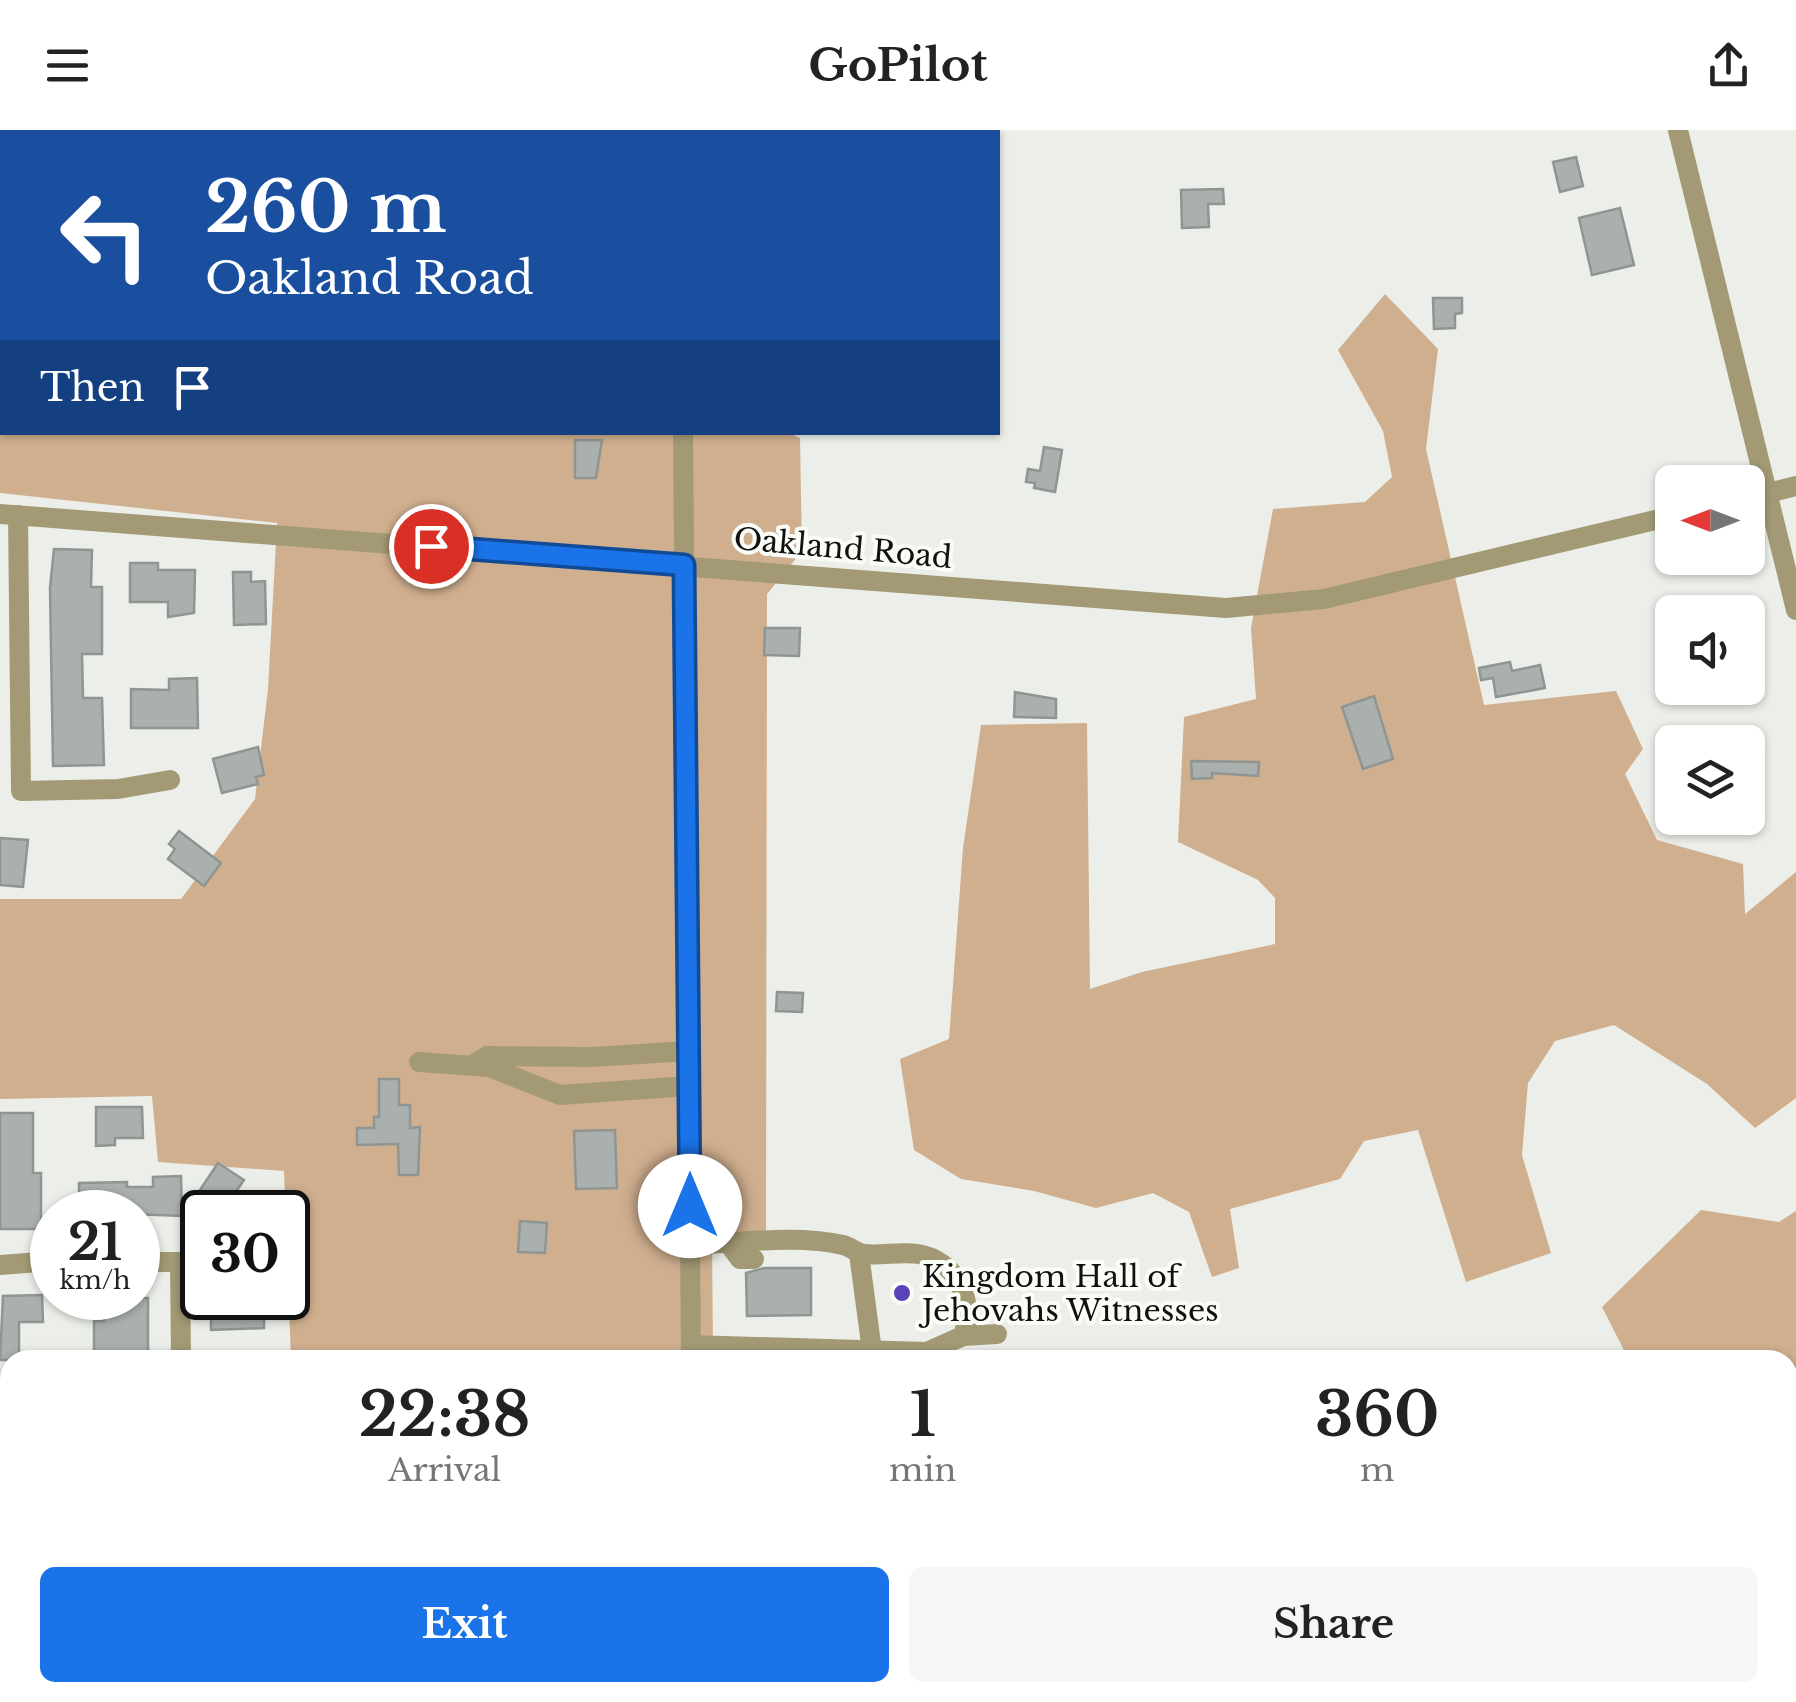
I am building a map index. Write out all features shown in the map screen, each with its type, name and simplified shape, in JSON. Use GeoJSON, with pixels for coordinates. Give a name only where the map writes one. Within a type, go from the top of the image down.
{"type":"FeatureCollection","features":[{"type":"Feature","properties":{"kind":"street"},"geometry":{"type":"LineString","coordinates":[[1678,130],[1796,610]]}},
{"type":"Feature","properties":{"kind":"street"},"geometry":{"type":"LineString","coordinates":[[683,435],[691,1350]]}},
{"type":"Feature","properties":{"kind":"street"},"geometry":{"type":"LineString","coordinates":[[1765,494],[1796,486]]}},
{"type":"Feature","properties":{"kind":"street"},"geometry":{"type":"LineString","coordinates":[[9,514],[22,791],[118,789],[170,780]]}},
{"type":"Feature","properties":{"kind":"street","name":"Oakland Road"},"geometry":{"type":"LineString","coordinates":[[9,514],[1226,608],[1324,599],[1655,520]]}},
{"type":"Feature","properties":{"kind":"street"},"geometry":{"type":"LineString","coordinates":[[472,1065],[487,1056],[592,1057],[688,1051]]}},
{"type":"Feature","properties":{"kind":"street"},"geometry":{"type":"LineString","coordinates":[[418,1062],[489,1067],[560,1095],[689,1086]]}},
{"type":"Feature","properties":{"kind":"street"},"geometry":{"type":"LineString","coordinates":[[729,1244],[740,1259],[763,1258],[799,1244]]}},
{"type":"Feature","properties":{"kind":"street"},"geometry":{"type":"LineString","coordinates":[[690,1245],[799,1244],[844,1246],[860,1254],[920,1254],[944,1265],[960,1281],[968,1306],[962,1336]]}},
{"type":"Feature","properties":{"kind":"street"},"geometry":{"type":"LineString","coordinates":[[860,1254],[872,1350]]}},
{"type":"Feature","properties":{"kind":"street"},"geometry":{"type":"LineString","coordinates":[[160,1262],[180,1262],[181,1350]]}},
{"type":"Feature","properties":{"kind":"street"},"geometry":{"type":"LineString","coordinates":[[0,1265],[30,1263]]}},
{"type":"Feature","properties":{"kind":"street"},"geometry":{"type":"LineString","coordinates":[[930,1350],[962,1336],[997,1334]]}},
{"type":"Feature","properties":{"kind":"shaded area"},"geometry":{"type":"Polygon","coordinates":[[[1385,294],[1438,349],[1426,449],[1484,705],[1616,691],[1643,749],[1625,774],[1657,840],[1743,864],[1745,914],[1796,872],[1796,1098],[1755,1128],[1707,1084],[1614,1025],[1555,1041],[1528,1083],[1522,1155],[1551,1253],[1466,1282],[1418,1130],[1364,1141],[1340,1179],[1230,1209],[1239,1268],[1212,1277],[1189,1212],[1153,1193],[1096,1208],[1034,1191],[961,1179],[914,1150],[900,1059],[949,1039],[963,848],[981,725],[1087,723],[1090,989],[1142,972],[1275,944],[1275,898],[1258,880],[1178,842],[1184,717],[1256,699],[1251,628],[1273,509],[1365,502],[1392,477],[1383,431],[1338,350],[1385,294]],[[1373,696],[1343,707],[1364,769],[1393,758],[1373,696]]]}},
{"type":"Feature","properties":{"kind":"shaded area"},"geometry":{"type":"Polygon","coordinates":[[[0,435],[800,438],[802,551],[767,594],[766,1234],[712,1235],[713,1350],[291,1350],[290,1320],[310,1320],[310,1190],[285,1190],[284,1171],[158,1162],[152,1096],[0,1099],[0,899],[181,899],[255,799],[268,689],[277,523],[0,493],[0,435]],[[398,1079],[379,1080],[379,1117],[374,1128],[357,1128],[357,1145],[420,1144],[420,1128],[410,1128],[399,1105],[398,1079]],[[615,1130],[574,1132],[576,1189],[617,1188],[615,1130]]]}},
{"type":"Feature","properties":{"kind":"shaded area"},"geometry":{"type":"Polygon","coordinates":[[[1701,1210],[1779,1222],[1796,1211],[1796,1350],[1624,1350],[1602,1307],[1701,1210]]]}},
{"type":"Feature","properties":{"kind":"building"},"geometry":{"type":"Polygon","coordinates":[[[1576,157],[1583,186],[1560,192],[1553,162],[1576,157]]]}},
{"type":"Feature","properties":{"kind":"building"},"geometry":{"type":"Polygon","coordinates":[[[1223,189],[1224,204],[1208,204],[1209,227],[1182,228],[1181,190],[1223,189]]]}},
{"type":"Feature","properties":{"kind":"building"},"geometry":{"type":"Polygon","coordinates":[[[1620,208],[1634,265],[1592,275],[1579,218],[1620,208]]]}},
{"type":"Feature","properties":{"kind":"building"},"geometry":{"type":"Polygon","coordinates":[[[1433,298],[1462,298],[1462,313],[1455,314],[1455,328],[1434,329],[1433,298]]]}},
{"type":"Feature","properties":{"kind":"building"},"geometry":{"type":"Polygon","coordinates":[[[575,440],[602,440],[596,478],[575,478],[575,440]]]}},
{"type":"Feature","properties":{"kind":"building"},"geometry":{"type":"Polygon","coordinates":[[[1044,447],[1062,450],[1055,492],[1034,488],[1035,483],[1026,482],[1028,469],[1040,471],[1044,447]]]}},
{"type":"Feature","properties":{"kind":"building"},"geometry":{"type":"Polygon","coordinates":[[[54,549],[92,550],[91,587],[102,587],[102,654],[82,654],[83,698],[102,698],[104,765],[53,766],[50,588],[54,549]]]}},
{"type":"Feature","properties":{"kind":"building"},"geometry":{"type":"Polygon","coordinates":[[[130,563],[158,563],[158,570],[195,570],[194,613],[168,617],[168,602],[130,602],[130,563]]]}},
{"type":"Feature","properties":{"kind":"building"},"geometry":{"type":"Polygon","coordinates":[[[233,572],[251,572],[251,582],[265,581],[266,624],[234,625],[233,572]]]}},
{"type":"Feature","properties":{"kind":"building"},"geometry":{"type":"Polygon","coordinates":[[[765,628],[800,628],[799,656],[764,655],[765,628]]]}},
{"type":"Feature","properties":{"kind":"building"},"geometry":{"type":"Polygon","coordinates":[[[1510,662],[1512,671],[1540,665],[1545,688],[1496,697],[1493,678],[1481,680],[1479,668],[1510,662]]]}},
{"type":"Feature","properties":{"kind":"building"},"geometry":{"type":"Polygon","coordinates":[[[197,678],[198,728],[131,728],[131,689],[169,690],[169,679],[197,678]]]}},
{"type":"Feature","properties":{"kind":"building"},"geometry":{"type":"Polygon","coordinates":[[[1015,692],[1056,699],[1056,718],[1014,717],[1015,692]]]}},
{"type":"Feature","properties":{"kind":"building"},"geometry":{"type":"Polygon","coordinates":[[[1374,696],[1393,759],[1363,769],[1342,707],[1374,696]]]}},
{"type":"Feature","properties":{"kind":"building"},"geometry":{"type":"Polygon","coordinates":[[[258,747],[264,775],[256,777],[258,784],[222,793],[213,759],[258,747]]]}},
{"type":"Feature","properties":{"kind":"building"},"geometry":{"type":"Polygon","coordinates":[[[1191,761],[1259,762],[1258,776],[1212,773],[1212,778],[1192,779],[1191,761]]]}},
{"type":"Feature","properties":{"kind":"building"},"geometry":{"type":"Polygon","coordinates":[[[179,831],[221,863],[204,886],[168,859],[175,849],[169,844],[179,831]]]}},
{"type":"Feature","properties":{"kind":"building"},"geometry":{"type":"Polygon","coordinates":[[[0,838],[28,840],[23,887],[0,885],[0,838]]]}},
{"type":"Feature","properties":{"kind":"building"},"geometry":{"type":"Polygon","coordinates":[[[777,992],[803,993],[802,1012],[776,1011],[777,992]]]}},
{"type":"Feature","properties":{"kind":"building"},"geometry":{"type":"Polygon","coordinates":[[[379,1079],[399,1079],[399,1105],[410,1105],[410,1128],[420,1127],[418,1175],[399,1175],[398,1144],[357,1145],[357,1128],[374,1128],[374,1117],[379,1117],[379,1079]]]}},
{"type":"Feature","properties":{"kind":"building"},"geometry":{"type":"Polygon","coordinates":[[[96,1107],[142,1107],[143,1138],[115,1138],[115,1145],[96,1146],[96,1107]]]}},
{"type":"Feature","properties":{"kind":"building"},"geometry":{"type":"Polygon","coordinates":[[[0,1113],[33,1113],[33,1173],[41,1173],[41,1190],[30,1190],[30,1229],[0,1229],[0,1113]]]}},
{"type":"Feature","properties":{"kind":"building"},"geometry":{"type":"Polygon","coordinates":[[[615,1130],[617,1188],[576,1189],[574,1131],[615,1130]]]}},
{"type":"Feature","properties":{"kind":"building"},"geometry":{"type":"Polygon","coordinates":[[[218,1163],[244,1180],[237,1190],[200,1190],[218,1163]]]}},
{"type":"Feature","properties":{"kind":"building"},"geometry":{"type":"Polygon","coordinates":[[[181,1176],[180,1216],[160,1215],[160,1190],[79,1190],[79,1183],[127,1182],[127,1187],[153,1187],[153,1177],[181,1176]]]}},
{"type":"Feature","properties":{"kind":"building"},"geometry":{"type":"Polygon","coordinates":[[[520,1221],[547,1223],[545,1253],[518,1252],[520,1221]]]}},
{"type":"Feature","properties":{"kind":"building"},"geometry":{"type":"Polygon","coordinates":[[[764,1268],[811,1268],[811,1315],[747,1316],[746,1273],[764,1268]]]}},
{"type":"Feature","properties":{"kind":"building"},"geometry":{"type":"Polygon","coordinates":[[[30,1295],[30,1320],[43,1322],[19,1322],[19,1350],[0,1350],[3,1296],[30,1295]]]}},
{"type":"Feature","properties":{"kind":"building"},"geometry":{"type":"Polygon","coordinates":[[[148,1320],[148,1350],[94,1350],[94,1321],[148,1320]]]}},
{"type":"Feature","properties":{"kind":"building"},"geometry":{"type":"Polygon","coordinates":[[[211,1320],[264,1320],[264,1328],[211,1330],[211,1320]]]}},
{"type":"Feature","properties":{"kind":"place","name":"Kingdom Hall of Jehovahs Witnesses"},"geometry":{"type":"Point","coordinates":[902,1293]}},
{"type":"Feature","properties":{"kind":"route"},"geometry":{"type":"LineString","coordinates":[[431,546],[684,565],[690,1206]]}}]}
